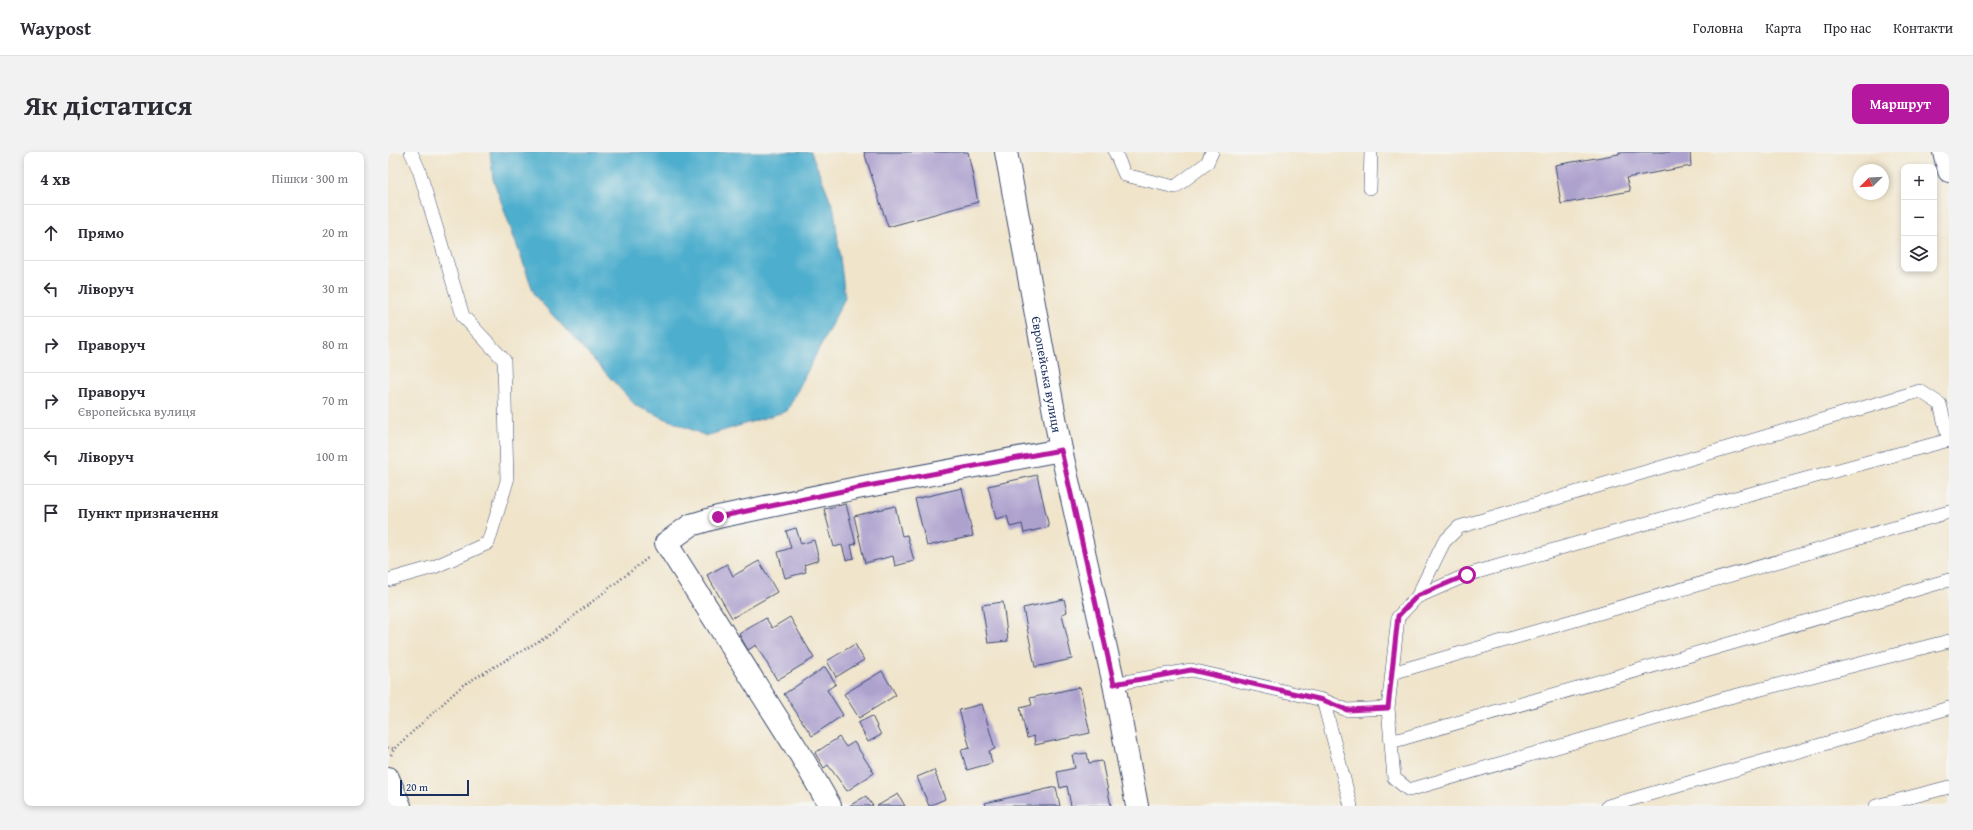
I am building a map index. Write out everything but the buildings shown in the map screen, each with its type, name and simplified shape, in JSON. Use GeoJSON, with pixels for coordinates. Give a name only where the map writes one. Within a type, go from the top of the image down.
{"type":"FeatureCollection","features":[{"type":"Feature","properties":{"kind":"street","name":"Європейська вулиця"},"geometry":{"type":"LineString","coordinates":[[1006,152],[1061,450],[1114,684],[1137,806]]}},
{"type":"Feature","properties":{"kind":"street"},"geometry":{"type":"LineString","coordinates":[[1944,152],[1949,171]]}},
{"type":"Feature","properties":{"kind":"street"},"geometry":{"type":"LineString","coordinates":[[830,806],[800,754],[666,543],[691,525],[718,517],[857,488],[1061,450]]}},
{"type":"Feature","properties":{"kind":"street"},"geometry":{"type":"LineString","coordinates":[[388,769],[400,806]]}},
{"type":"Feature","properties":{"kind":"lane"},"geometry":{"type":"LineString","coordinates":[[388,580],[434,566],[488,543],[508,481],[504,360],[463,316],[421,176],[411,152]]}},
{"type":"Feature","properties":{"kind":"lane"},"geometry":{"type":"LineString","coordinates":[[1115,152],[1125,175],[1175,188],[1207,162],[1212,152]]}},
{"type":"Feature","properties":{"kind":"lane"},"geometry":{"type":"LineString","coordinates":[[1370,152],[1370,188]]}},
{"type":"Feature","properties":{"kind":"lane"},"geometry":{"type":"LineString","coordinates":[[1417,596],[1467,575],[1720,502],[1949,441],[1940,404],[1920,391],[1459,527],[1444,542],[1417,596],[1398,616],[1388,708],[1394,778],[1409,790],[1726,698],[1949,641]]}},
{"type":"Feature","properties":{"kind":"lane"},"geometry":{"type":"LineString","coordinates":[[1392,673],[1949,512]]}},
{"type":"Feature","properties":{"kind":"lane"},"geometry":{"type":"LineString","coordinates":[[1391,742],[1949,580]]}},
{"type":"Feature","properties":{"kind":"lane"},"geometry":{"type":"LineString","coordinates":[[1114,684],[1191,670],[1323,700],[1347,710],[1388,708]]}},
{"type":"Feature","properties":{"kind":"lane"},"geometry":{"type":"LineString","coordinates":[[1323,700],[1351,806]]}},
{"type":"Feature","properties":{"kind":"lane"},"geometry":{"type":"LineString","coordinates":[[1608,806],[1949,708]]}},
{"type":"Feature","properties":{"kind":"lane"},"geometry":{"type":"LineString","coordinates":[[1876,806],[1949,786]]}},
{"type":"Feature","properties":{"kind":"path"},"geometry":{"type":"LineString","coordinates":[[388,769],[394,749],[463,685],[551,634],[666,543]]}},
{"type":"Feature","properties":{"kind":"path"},"geometry":{"type":"LineString","coordinates":[[388,747],[394,749]]}},
{"type":"Feature","properties":{"kind":"water"},"geometry":{"type":"Polygon","coordinates":[[[490,152],[811,152],[834,209],[845,298],[787,411],[706,436],[636,406],[535,296],[493,179],[490,152]]]}},
{"type":"Feature","properties":{"kind":"route"},"geometry":{"type":"LineString","coordinates":[[718,517],[857,488],[1061,450],[1114,684],[1191,670],[1288,694],[1323,700],[1347,710],[1388,708],[1398,616],[1417,596],[1467,575]]}}]}
